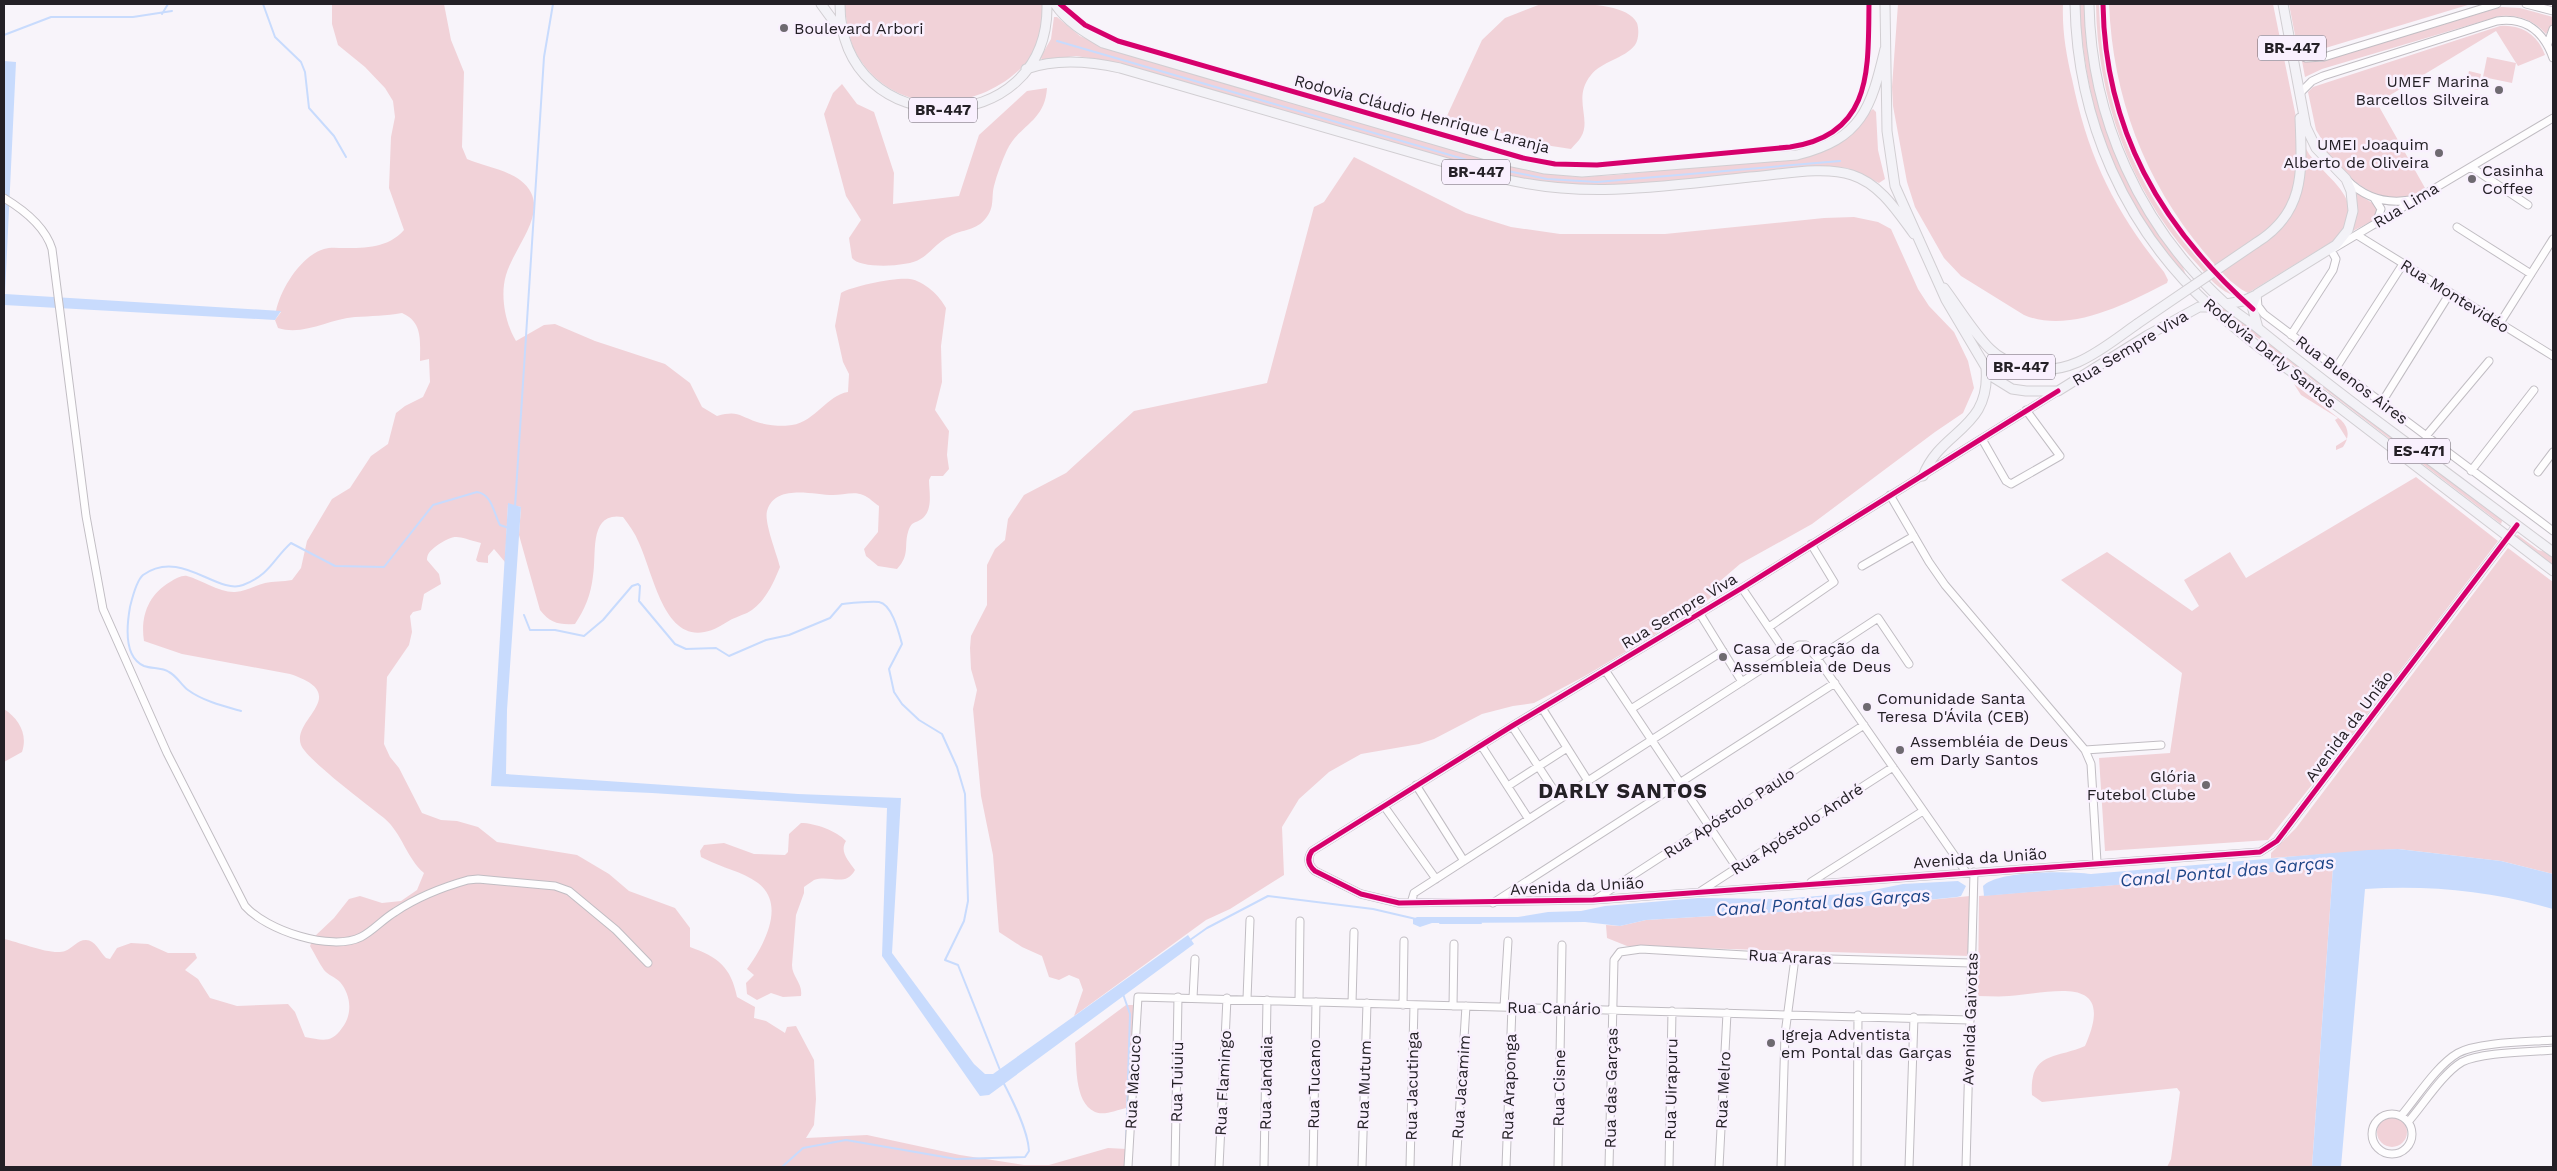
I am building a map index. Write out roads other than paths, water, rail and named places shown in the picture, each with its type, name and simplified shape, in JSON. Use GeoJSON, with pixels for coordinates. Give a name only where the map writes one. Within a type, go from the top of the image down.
{"type":"FeatureCollection","features":[{"type":"Feature","properties":{"kind":"main road","name":"BR-447"},"geometry":{"type":"LineString","coordinates":[[822,4],[859,68],[880,89],[897,100],[926,109],[956,110],[986,102],[1006,89],[1026,69],[1043,36],[1047,4]]}},
{"type":"Feature","properties":{"kind":"main road","name":"BR-447"},"geometry":{"type":"LineString","coordinates":[[840,4],[845,41]]}},
{"type":"Feature","properties":{"kind":"main road","name":"Rodovia Cláudio Henrique Laranja"},"geometry":{"type":"LineString","coordinates":[[1055,4],[1063,16],[1082,31],[1103,43],[1503,160],[1565,171],[1646,168],[1797,155],[1813,151],[1826,146],[1850,129],[1868,109],[1884,49]]}},
{"type":"Feature","properties":{"kind":"main road","name":"BR-447"},"geometry":{"type":"LineString","coordinates":[[1885,4],[1884,49],[1887,131],[1892,172],[1895,186],[1914,234],[1933,274],[1991,376],[2012,388],[2026,391],[2058,391]]}},
{"type":"Feature","properties":{"kind":"main road","name":"Rodovia Darly Santos"},"geometry":{"type":"LineString","coordinates":[[2075,4],[2077,43],[2083,84],[2091,116],[2108,163],[2126,200],[2148,235],[2178,274],[2210,306],[2278,362],[2553,571]]}},
{"type":"Feature","properties":{"kind":"main road","name":"Rodovia Darly Santos"},"geometry":{"type":"LineString","coordinates":[[2089,4],[2091,42],[2097,81],[2110,128],[2124,165],[2142,200],[2169,240],[2226,304],[2320,378],[2553,552]]}},
{"type":"Feature","properties":{"kind":"main road","name":"BR-447"},"geometry":{"type":"LineString","coordinates":[[1933,274],[1990,349],[2012,363],[2029,369],[2055,370],[2080,363],[2271,233],[2284,220],[2299,189],[2302,165],[2300,93],[2284,4]]}},
{"type":"Feature","properties":{"kind":"main road","name":"BR-447"},"geometry":{"type":"LineString","coordinates":[[1026,69],[1046,63],[1096,62],[1487,175],[1540,188],[1606,190],[1805,172],[1840,172],[1859,178],[1878,189],[1914,234]]}},
{"type":"Feature","properties":{"kind":"main road"},"geometry":{"type":"LineString","coordinates":[[2300,93],[2306,127],[2313,142],[2346,179],[2353,198],[2352,218],[2344,236],[2331,250]]}},
{"type":"Feature","properties":{"kind":"main road","name":"Rua Lima"},"geometry":{"type":"LineString","coordinates":[[2226,304],[2243,301],[2331,250]]}},
{"type":"Feature","properties":{"kind":"main road"},"geometry":{"type":"LineString","coordinates":[[2258,293],[2252,309],[2258,328]]}},
{"type":"Feature","properties":{"kind":"main road","name":"Rua Sempre Viva"},"geometry":{"type":"LineString","coordinates":[[2058,391],[2148,335],[2199,307],[2210,306]]}},
{"type":"Feature","properties":{"kind":"main road"},"geometry":{"type":"LineString","coordinates":[[1923,476],[1932,456],[1968,425],[1982,404],[1986,391],[1986,368]]}},
{"type":"Feature","properties":{"kind":"street"},"geometry":{"type":"LineString","coordinates":[[2292,52],[2306,58],[2324,57],[2497,4]]}},
{"type":"Feature","properties":{"kind":"street"},"geometry":{"type":"LineString","coordinates":[[2526,4],[2553,12]]}},
{"type":"Feature","properties":{"kind":"street"},"geometry":{"type":"LineString","coordinates":[[2300,93],[2312,81],[2323,76],[2497,21],[2511,20],[2524,23],[2540,33],[2548,43],[2553,58]]}},
{"type":"Feature","properties":{"kind":"street"},"geometry":{"type":"LineString","coordinates":[[2548,43],[2553,29]]}},
{"type":"Feature","properties":{"kind":"street","name":"Rua Lima"},"geometry":{"type":"LineString","coordinates":[[2331,250],[2553,118]]}},
{"type":"Feature","properties":{"kind":"street"},"geometry":{"type":"LineString","coordinates":[[2471,167],[2528,206]]}},
{"type":"Feature","properties":{"kind":"street"},"geometry":{"type":"LineString","coordinates":[[2346,179],[2358,190],[2378,202],[2381,210],[2376,224]]}},
{"type":"Feature","properties":{"kind":"street"},"geometry":{"type":"LineString","coordinates":[[2372,197],[2394,201],[2415,199]]}},
{"type":"Feature","properties":{"kind":"street"},"geometry":{"type":"LineString","coordinates":[[4,198],[17,206],[47,235],[52,249],[86,516],[103,609],[167,753],[238,896],[252,915],[279,930],[340,942],[361,937],[405,906],[468,880],[478,879],[555,886],[569,891],[583,901],[616,930],[648,963]]}},
{"type":"Feature","properties":{"kind":"street"},"geometry":{"type":"LineString","coordinates":[[2457,227],[2531,274]]}},
{"type":"Feature","properties":{"kind":"street","name":"Rua Montevidéo"},"geometry":{"type":"LineString","coordinates":[[2357,235],[2553,356]]}},
{"type":"Feature","properties":{"kind":"street"},"geometry":{"type":"LineString","coordinates":[[2500,323],[2553,240]]}},
{"type":"Feature","properties":{"kind":"street"},"geometry":{"type":"LineString","coordinates":[[2291,335],[2333,270],[2336,259],[2331,250]]}},
{"type":"Feature","properties":{"kind":"street"},"geometry":{"type":"LineString","coordinates":[[2336,368],[2403,264]]}},
{"type":"Feature","properties":{"kind":"street","name":"Rua Buenos Aires"},"geometry":{"type":"LineString","coordinates":[[2258,293],[2257,303],[2261,312],[2553,531]]}},
{"type":"Feature","properties":{"kind":"street"},"geometry":{"type":"LineString","coordinates":[[2382,402],[2450,293]]}},
{"type":"Feature","properties":{"kind":"street"},"geometry":{"type":"LineString","coordinates":[[2426,436],[2489,361]]}},
{"type":"Feature","properties":{"kind":"street"},"geometry":{"type":"LineString","coordinates":[[2471,471],[2534,390]]}},
{"type":"Feature","properties":{"kind":"street","name":"Rua Sempre Viva"},"geometry":{"type":"LineString","coordinates":[[1312,851],[1512,726],[1700,614],[2058,391]]}},
{"type":"Feature","properties":{"kind":"street"},"geometry":{"type":"LineString","coordinates":[[1982,439],[2006,481],[2011,484],[2046,466],[2060,456],[2026,410]]}},
{"type":"Feature","properties":{"kind":"street"},"geometry":{"type":"LineString","coordinates":[[2538,472],[2553,452]]}},
{"type":"Feature","properties":{"kind":"street"},"geometry":{"type":"LineString","coordinates":[[1890,495],[1929,562],[1945,585],[2086,750],[2091,764],[2097,862]]}},
{"type":"Feature","properties":{"kind":"street","name":"Avenida da União"},"geometry":{"type":"LineString","coordinates":[[1312,851],[1309,862],[1315,871],[1361,894],[1389,902],[1412,903],[1593,900],[2255,852],[2273,845],[2517,525]]}},
{"type":"Feature","properties":{"kind":"street"},"geometry":{"type":"LineString","coordinates":[[1862,566],[1914,536]]}},
{"type":"Feature","properties":{"kind":"street"},"geometry":{"type":"LineString","coordinates":[[1769,627],[1834,582],[1811,544]]}},
{"type":"Feature","properties":{"kind":"street"},"geometry":{"type":"LineString","coordinates":[[1742,588],[1786,653]]}},
{"type":"Feature","properties":{"kind":"street"},"geometry":{"type":"LineString","coordinates":[[1700,614],[1742,682]]}},
{"type":"Feature","properties":{"kind":"street"},"geometry":{"type":"LineString","coordinates":[[1817,658],[1878,618],[1909,664]]}},
{"type":"Feature","properties":{"kind":"street"},"geometry":{"type":"LineString","coordinates":[[1412,903],[1414,893],[1795,646],[1802,645],[1809,648],[1817,658],[1966,872]]}},
{"type":"Feature","properties":{"kind":"street"},"geometry":{"type":"LineString","coordinates":[[1631,709],[1723,651]]}},
{"type":"Feature","properties":{"kind":"street"},"geometry":{"type":"LineString","coordinates":[[1606,670],[1736,868]]}},
{"type":"Feature","properties":{"kind":"street"},"geometry":{"type":"LineString","coordinates":[[1492,903],[1835,683]]}},
{"type":"Feature","properties":{"kind":"street"},"geometry":{"type":"LineString","coordinates":[[1542,708],[1588,781]]}},
{"type":"Feature","properties":{"kind":"street","name":"Rua Apóstolo Paulo"},"geometry":{"type":"LineString","coordinates":[[1593,900],[1864,725]]}},
{"type":"Feature","properties":{"kind":"street"},"geometry":{"type":"LineString","coordinates":[[1512,726],[1559,798]]}},
{"type":"Feature","properties":{"kind":"street"},"geometry":{"type":"LineString","coordinates":[[1481,745],[1528,818]]}},
{"type":"Feature","properties":{"kind":"street"},"geometry":{"type":"LineString","coordinates":[[2086,750],[2160,745]]}},
{"type":"Feature","properties":{"kind":"street"},"geometry":{"type":"LineString","coordinates":[[1508,786],[1567,748]]}},
{"type":"Feature","properties":{"kind":"street","name":"Rua Apóstolo André"},"geometry":{"type":"LineString","coordinates":[[1701,892],[1893,767]]}},
{"type":"Feature","properties":{"kind":"street"},"geometry":{"type":"LineString","coordinates":[[1416,785],[1464,861]]}},
{"type":"Feature","properties":{"kind":"street"},"geometry":{"type":"LineString","coordinates":[[1384,806],[1436,879]]}},
{"type":"Feature","properties":{"kind":"street"},"geometry":{"type":"LineString","coordinates":[[1809,884],[1923,810]]}},
{"type":"Feature","properties":{"kind":"street","name":"Avenida Gaivotas"},"geometry":{"type":"LineString","coordinates":[[1966,1167],[1971,963],[1975,898],[1974,872]]}},
{"type":"Feature","properties":{"kind":"street"},"geometry":{"type":"LineString","coordinates":[[1247,999],[1250,920]]}},
{"type":"Feature","properties":{"kind":"street"},"geometry":{"type":"LineString","coordinates":[[1299,1001],[1300,921]]}},
{"type":"Feature","properties":{"kind":"street"},"geometry":{"type":"LineString","coordinates":[[1352,1003],[1354,932]]}},
{"type":"Feature","properties":{"kind":"street"},"geometry":{"type":"LineString","coordinates":[[1403,1005],[1404,941]]}},
{"type":"Feature","properties":{"kind":"street","name":"Rua Araponga"},"geometry":{"type":"LineString","coordinates":[[1506,1167],[1508,941]]}},
{"type":"Feature","properties":{"kind":"street"},"geometry":{"type":"LineString","coordinates":[[1453,1006],[1454,944]]}},
{"type":"Feature","properties":{"kind":"street","name":"Rua Cisne"},"geometry":{"type":"LineString","coordinates":[[1558,1167],[1562,945]]}},
{"type":"Feature","properties":{"kind":"street","name":"Rua Araras"},"geometry":{"type":"LineString","coordinates":[[1614,960],[1620,952],[1641,949],[1795,958],[1971,963]]}},
{"type":"Feature","properties":{"kind":"street"},"geometry":{"type":"LineString","coordinates":[[1781,1167],[1783,1056],[1795,958]]}},
{"type":"Feature","properties":{"kind":"street"},"geometry":{"type":"LineString","coordinates":[[1193,998],[1195,959]]}},
{"type":"Feature","properties":{"kind":"street","name":"Rua das Garças"},"geometry":{"type":"LineString","coordinates":[[1609,1167],[1614,960]]}},
{"type":"Feature","properties":{"kind":"street","name":"Rua Canário"},"geometry":{"type":"LineString","coordinates":[[1138,997],[1858,1015],[1970,1020]]}},
{"type":"Feature","properties":{"kind":"street","name":"Rua Macuco"},"geometry":{"type":"LineString","coordinates":[[1128,1167],[1138,997]]}},
{"type":"Feature","properties":{"kind":"street","name":"Rua Tuiuiu"},"geometry":{"type":"LineString","coordinates":[[1175,1167],[1178,997]]}},
{"type":"Feature","properties":{"kind":"street","name":"Rua Flamingo"},"geometry":{"type":"LineString","coordinates":[[1219,1167],[1227,998]]}},
{"type":"Feature","properties":{"kind":"street","name":"Rua Jandaia"},"geometry":{"type":"LineString","coordinates":[[1264,1167],[1267,1000]]}},
{"type":"Feature","properties":{"kind":"street","name":"Rua Tucano"},"geometry":{"type":"LineString","coordinates":[[1313,1167],[1316,1002]]}},
{"type":"Feature","properties":{"kind":"street","name":"Rua Mutum"},"geometry":{"type":"LineString","coordinates":[[1362,1167],[1367,1003]]}},
{"type":"Feature","properties":{"kind":"street","name":"Rua Jacutinga"},"geometry":{"type":"LineString","coordinates":[[1410,1167],[1414,1005]]}},
{"type":"Feature","properties":{"kind":"street","name":"Rua Jacamim"},"geometry":{"type":"LineString","coordinates":[[1456,1167],[1466,1006]]}},
{"type":"Feature","properties":{"kind":"street","name":"Rua Uirapuru"},"geometry":{"type":"LineString","coordinates":[[1669,1167],[1672,1011]]}},
{"type":"Feature","properties":{"kind":"street","name":"Rua Melro"},"geometry":{"type":"LineString","coordinates":[[1719,1167],[1727,1012]]}},
{"type":"Feature","properties":{"kind":"street"},"geometry":{"type":"LineString","coordinates":[[1857,1167],[1858,1015]]}},
{"type":"Feature","properties":{"kind":"street"},"geometry":{"type":"LineString","coordinates":[[1909,1167],[1914,1017]]}},
{"type":"Feature","properties":{"kind":"street"},"geometry":{"type":"LineString","coordinates":[[2401,1116],[2443,1066],[2458,1053],[2477,1047],[2553,1040]]}},
{"type":"Feature","properties":{"kind":"street"},"geometry":{"type":"LineString","coordinates":[[2408,1122],[2450,1072],[2463,1062],[2478,1057],[2553,1050]]}},
{"type":"Feature","properties":{"kind":"street"},"geometry":{"type":"LineString","coordinates":[[2388,1114],[2401,1116],[2408,1122],[2413,1134],[2409,1146],[2398,1153],[2382,1151],[2372,1137],[2375,1124],[2388,1114]]}},
{"type":"Feature","properties":{"kind":"water"},"geometry":{"type":"Polygon","coordinates":[[[4,61],[16,62],[5,294],[281,311],[275,320],[4,305],[4,61]]]}},
{"type":"Feature","properties":{"kind":"water"},"geometry":{"type":"Polygon","coordinates":[[[508,503],[521,507],[507,710],[506,774],[798,794],[901,798],[892,953],[974,1064],[985,1074],[993,1074],[1188,935],[1194,944],[989,1095],[980,1096],[882,956],[887,808],[652,793],[491,786],[508,503]]]}},
{"type":"Feature","properties":{"kind":"water"},"geometry":{"type":"Polygon","coordinates":[[[2398,849],[2501,861],[2553,874],[2553,909],[2507,898],[2460,891],[2413,888],[2365,889],[2341,1167],[2312,1167],[2333,867],[1984,896],[1983,886],[1991,881],[2018,874],[2067,872],[2091,874],[2398,849]]]}},
{"type":"Feature","properties":{"kind":"water"},"geometry":{"type":"Polygon","coordinates":[[[1958,881],[1966,886],[1961,896],[1957,897],[1847,908],[1646,920],[1620,926],[1585,922],[1432,923],[1420,927],[1413,924],[1413,919],[1417,917],[1518,917],[1548,912],[1581,911],[1605,906],[1698,898],[1782,899],[1864,892],[1903,884],[1958,881]]]}},
{"type":"Feature","properties":{"kind":"waterway"},"geometry":{"type":"LineString","coordinates":[[162,14],[168,4]]}},
{"type":"Feature","properties":{"kind":"waterway"},"geometry":{"type":"LineString","coordinates":[[263,4],[275,37],[301,62],[305,72],[309,108],[334,136],[346,157]]}},
{"type":"Feature","properties":{"kind":"waterway"},"geometry":{"type":"LineString","coordinates":[[515,507],[544,57],[553,4]]}},
{"type":"Feature","properties":{"kind":"waterway"},"geometry":{"type":"LineString","coordinates":[[4,35],[51,17],[133,17],[172,11]]}},
{"type":"Feature","properties":{"kind":"waterway"},"geometry":{"type":"LineString","coordinates":[[1057,41],[1498,169],[1547,179],[1597,182],[1840,161]]}},
{"type":"Feature","properties":{"kind":"waterway"},"geometry":{"type":"LineString","coordinates":[[241,711],[213,703],[194,694],[166,670],[150,668],[137,662],[128,640],[129,614],[138,581],[143,575],[157,568],[171,567],[184,569],[222,584],[243,585],[266,571],[291,543],[335,566],[384,567],[433,505],[477,492],[486,496],[489,500],[500,525],[509,528]]}},
{"type":"Feature","properties":{"kind":"waterway"},"geometry":{"type":"LineString","coordinates":[[524,615],[530,630],[555,630],[584,636],[603,620],[632,586],[638,584],[640,586],[639,601],[675,644],[686,649],[716,648],[729,656],[766,640],[789,635],[830,618],[842,604],[871,602],[884,604],[891,613],[902,644],[889,669],[894,692],[902,704],[919,720],[942,734],[957,767],[965,794],[968,901],[964,921],[945,960],[958,965],[1000,1070]]}},
{"type":"Feature","properties":{"kind":"waterway","name":"Canal Pontal das Garças"},"geometry":{"type":"LineString","coordinates":[[1190,940],[1207,928],[1268,896],[1373,909],[1416,919]]}},
{"type":"Feature","properties":{"kind":"waterway","name":"Canal Pontal das Garças"},"geometry":{"type":"LineString","coordinates":[[1440,923],[1481,923]]}},
{"type":"Feature","properties":{"kind":"waterway"},"geometry":{"type":"LineString","coordinates":[[1123,994],[1130,1014],[1126,1145]]}},
{"type":"Feature","properties":{"kind":"waterway"},"geometry":{"type":"LineString","coordinates":[[782,1167],[803,1148],[846,1140],[956,1159],[1025,1157],[1029,1151],[1026,1134],[1002,1080]]}},
{"type":"Feature","properties":{"kind":"place","name":"Boulevard Arbori"},"geometry":{"type":"Point","coordinates":[784,28]}},
{"type":"Feature","properties":{"kind":"place","name":"UMEF Marina Barcellos Silveira"},"geometry":{"type":"Point","coordinates":[2499,90]}},
{"type":"Feature","properties":{"kind":"place","name":"UMEI Joaquim Alberto de Oliveira"},"geometry":{"type":"Point","coordinates":[2439,153]}},
{"type":"Feature","properties":{"kind":"place","name":"Casinha Coffee"},"geometry":{"type":"Point","coordinates":[2472,179]}},
{"type":"Feature","properties":{"kind":"place","name":"Casa de Oração da Assembleia de Deus"},"geometry":{"type":"Point","coordinates":[1723,657]}},
{"type":"Feature","properties":{"kind":"place","name":"Comunidade Santa Teresa D'Ávila (CEB)"},"geometry":{"type":"Point","coordinates":[1867,707]}},
{"type":"Feature","properties":{"kind":"place","name":"Assembléia de Deus em Darly Santos"},"geometry":{"type":"Point","coordinates":[1900,750]}},
{"type":"Feature","properties":{"kind":"place","name":"Glória Futebol Clube"},"geometry":{"type":"Point","coordinates":[2206,785]}},
{"type":"Feature","properties":{"kind":"place","name":"Igreja Adventista em Pontal das Garças"},"geometry":{"type":"Point","coordinates":[1771,1043]}},
{"type":"Feature","properties":{"kind":"district","name":"DARLY SANTOS"},"geometry":{"type":"Point","coordinates":[1623,790]}}]}
